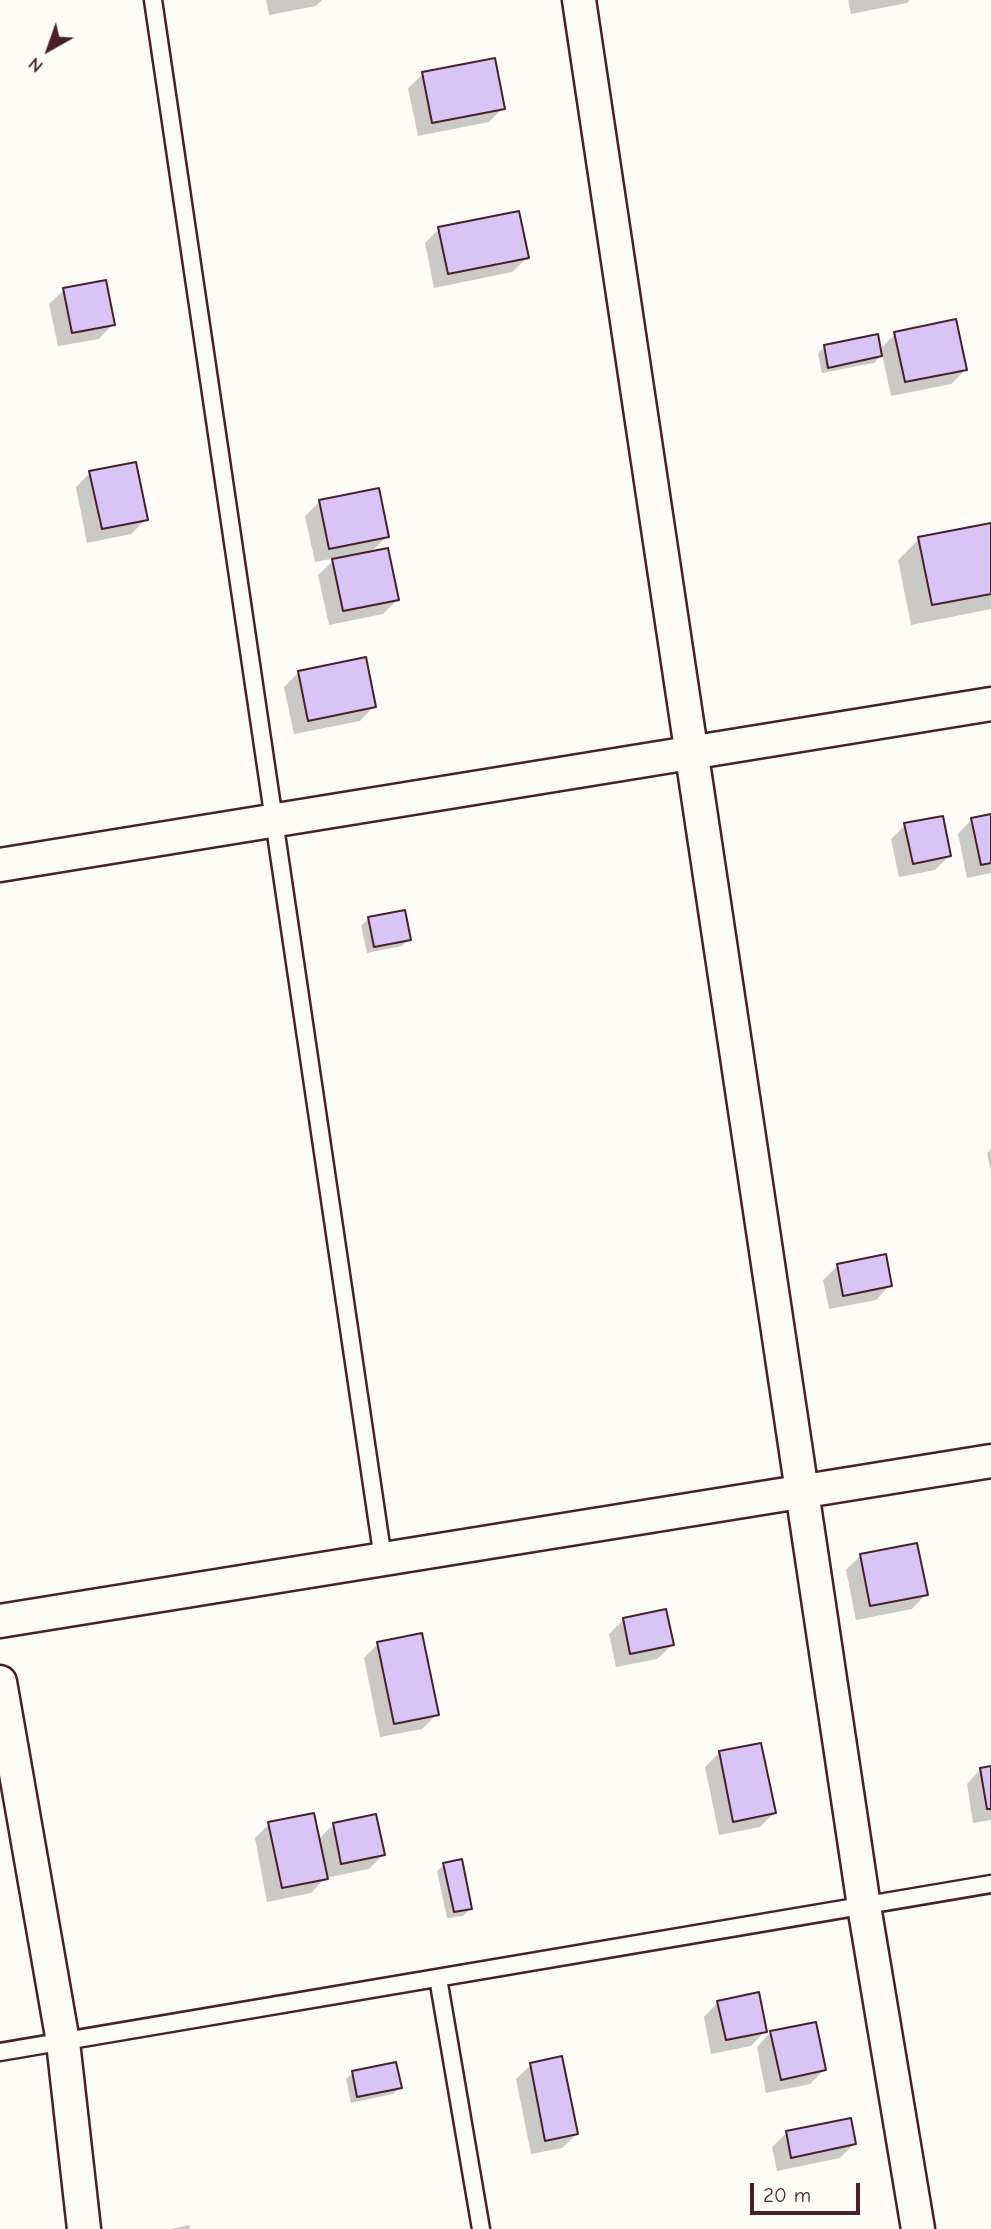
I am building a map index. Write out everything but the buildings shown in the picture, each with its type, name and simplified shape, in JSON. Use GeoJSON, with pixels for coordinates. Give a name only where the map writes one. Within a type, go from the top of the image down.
{"type":"FeatureCollection","features":[{"type":"Feature","properties":{"kind":"street"},"geometry":{"type":"LineString","coordinates":[[579,0],[864,1906],[918,2229]]}},
{"type":"Feature","properties":{"kind":"street"},"geometry":{"type":"LineString","coordinates":[[0,865],[991,704]]}},
{"type":"Feature","properties":{"kind":"street"},"geometry":{"type":"LineString","coordinates":[[0,1621],[991,1461]]}},
{"type":"Feature","properties":{"kind":"street"},"geometry":{"type":"LineString","coordinates":[[0,1682],[63,2042],[84,2229]]}},
{"type":"Feature","properties":{"kind":"lane"},"geometry":{"type":"LineString","coordinates":[[153,0],[383,1559]]}},
{"type":"Feature","properties":{"kind":"lane"},"geometry":{"type":"LineString","coordinates":[[0,2053],[991,1884]]}},
{"type":"Feature","properties":{"kind":"lane"},"geometry":{"type":"LineString","coordinates":[[438,1978],[481,2229]]}}]}
